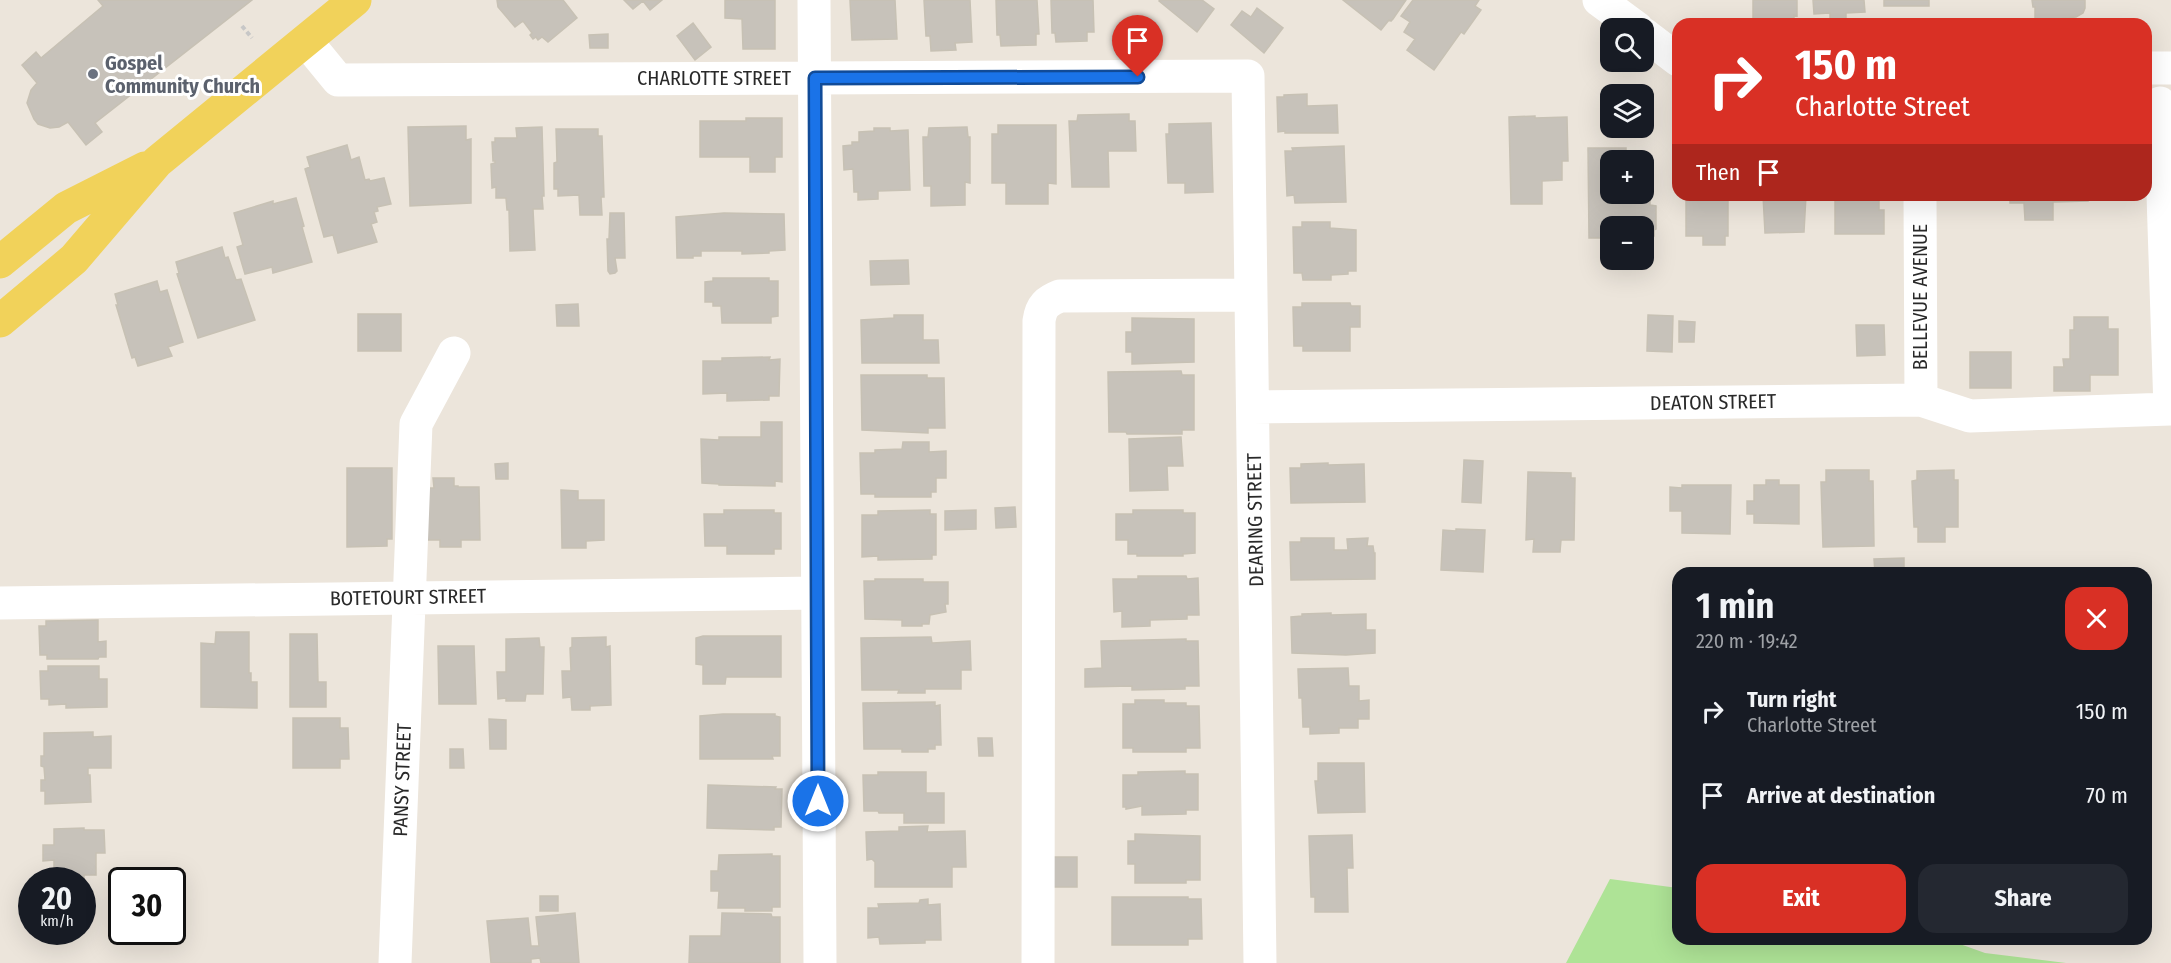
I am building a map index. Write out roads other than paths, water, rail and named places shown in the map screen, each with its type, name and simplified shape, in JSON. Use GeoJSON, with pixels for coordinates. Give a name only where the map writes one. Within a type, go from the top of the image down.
{"type":"FeatureCollection","features":[{"type":"Feature","properties":{"kind":"main road"},"geometry":{"type":"LineString","coordinates":[[0,321],[74,260],[157,162],[356,0]]}},
{"type":"Feature","properties":{"kind":"main road"},"geometry":{"type":"LineString","coordinates":[[0,262],[66,208],[157,162]]}},
{"type":"Feature","properties":{"kind":"main road"},"geometry":{"type":"LineString","coordinates":[[0,292],[67,237],[121,180]]}},
{"type":"Feature","properties":{"kind":"street"},"geometry":{"type":"LineString","coordinates":[[814,0],[820,963]]}},
{"type":"Feature","properties":{"kind":"street"},"geometry":{"type":"LineString","coordinates":[[1599,0],[1623,18]]}},
{"type":"Feature","properties":{"kind":"street","name":"CHARLOTTE STREET"},"geometry":{"type":"LineString","coordinates":[[306,41],[338,80],[1248,76]]}},
{"type":"Feature","properties":{"kind":"street"},"geometry":{"type":"LineString","coordinates":[[1654,42],[1672,55]]}},
{"type":"Feature","properties":{"kind":"street"},"geometry":{"type":"LineString","coordinates":[[2152,68],[2171,68]]}},
{"type":"Feature","properties":{"kind":"street","name":"DEARING STREET"},"geometry":{"type":"LineString","coordinates":[[1248,76],[1260,963]]}},
{"type":"Feature","properties":{"kind":"street"},"geometry":{"type":"LineString","coordinates":[[2159,103],[2170,409]]}},
{"type":"Feature","properties":{"kind":"street","name":"BELLEVUE AVENUE"},"geometry":{"type":"LineString","coordinates":[[1920,201],[1921,400]]}},
{"type":"Feature","properties":{"kind":"street"},"geometry":{"type":"LineString","coordinates":[[1038,963],[1039,321],[1041,309],[1049,300],[1060,296],[1250,294]]}},
{"type":"Feature","properties":{"kind":"street","name":"PANSY STREET"},"geometry":{"type":"LineString","coordinates":[[395,963],[416,424],[454,353]]}},
{"type":"Feature","properties":{"kind":"street","name":"DEATON STREET"},"geometry":{"type":"LineString","coordinates":[[1254,407],[1921,400],[1970,416],[2170,409]]}},
{"type":"Feature","properties":{"kind":"street","name":"BOTETOURT STREET"},"geometry":{"type":"LineString","coordinates":[[0,603],[817,593]]}},
{"type":"Feature","properties":{"kind":"place","name":"Gospel Community Church"},"geometry":{"type":"Point","coordinates":[93,74]}}]}
